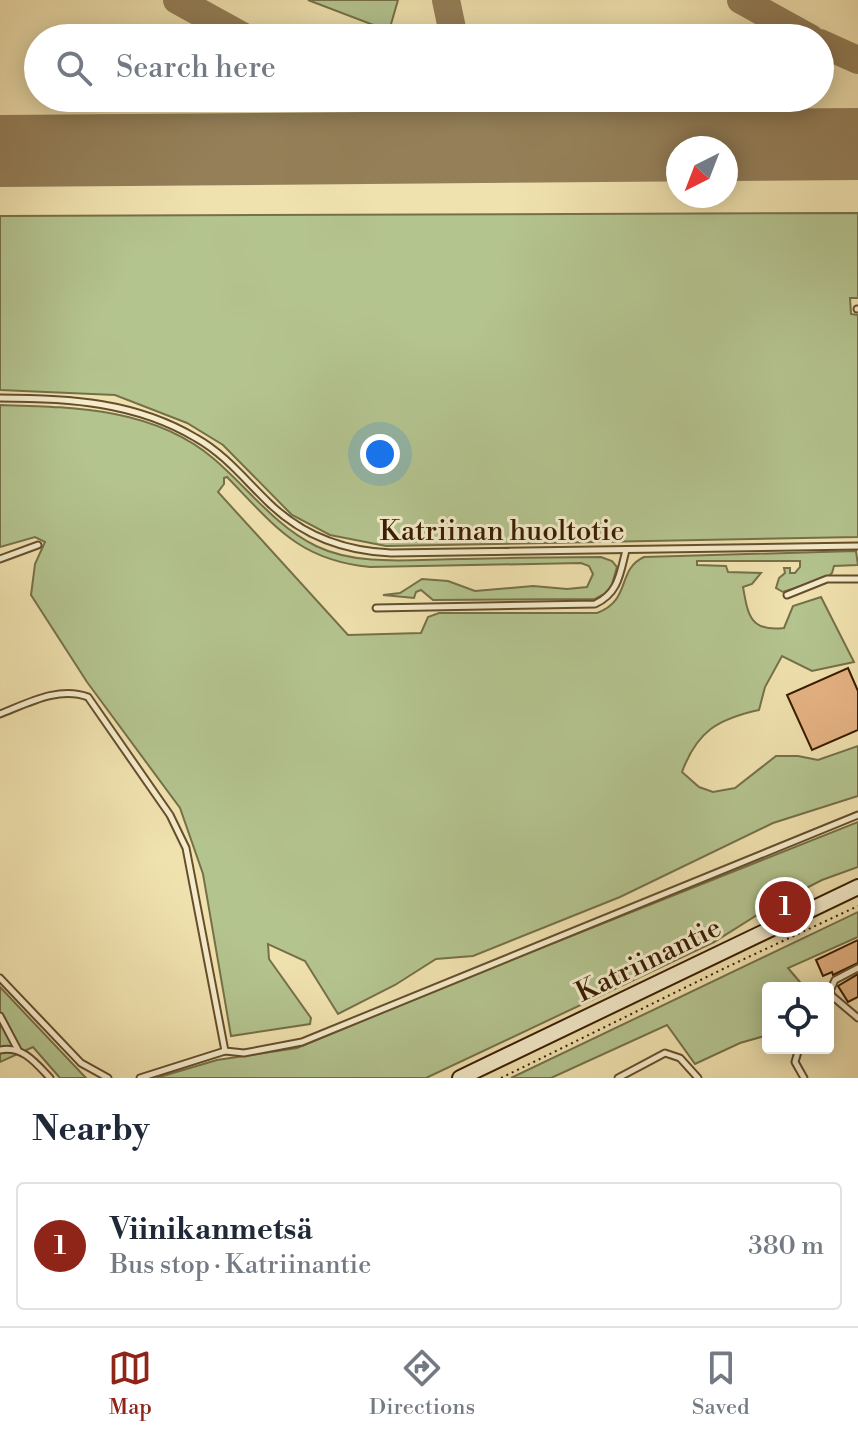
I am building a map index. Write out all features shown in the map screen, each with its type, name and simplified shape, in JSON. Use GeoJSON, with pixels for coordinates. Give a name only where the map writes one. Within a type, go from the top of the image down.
{"type":"FeatureCollection","features":[{"type":"Feature","properties":{"kind":"main road","name":"Katriinantie"},"geometry":{"type":"LineString","coordinates":[[460,1078],[858,887]]}},
{"type":"Feature","properties":{"kind":"lane","name":"Katriinan huoltotie"},"geometry":{"type":"LineString","coordinates":[[0,398],[107,404],[160,421],[198,439],[216,452],[300,528],[345,547],[391,553],[858,546]]}},
{"type":"Feature","properties":{"kind":"lane"},"geometry":{"type":"LineString","coordinates":[[0,559],[38,545]]}},
{"type":"Feature","properties":{"kind":"lane"},"geometry":{"type":"LineString","coordinates":[[376,608],[595,604],[615,589],[626,550]]}},
{"type":"Feature","properties":{"kind":"lane"},"geometry":{"type":"LineString","coordinates":[[787,595],[827,579],[858,579]]}},
{"type":"Feature","properties":{"kind":"lane"},"geometry":{"type":"LineString","coordinates":[[0,714],[73,691],[88,697],[170,815],[186,848],[225,1051]]}},
{"type":"Feature","properties":{"kind":"lane"},"geometry":{"type":"LineString","coordinates":[[140,1078],[225,1051],[244,1053],[302,1042],[858,815]]}},
{"type":"Feature","properties":{"kind":"lane"},"geometry":{"type":"LineString","coordinates":[[858,968],[835,980],[830,991],[858,1018]]}},
{"type":"Feature","properties":{"kind":"lane"},"geometry":{"type":"LineString","coordinates":[[0,978],[81,1063],[108,1078]]}},
{"type":"Feature","properties":{"kind":"lane"},"geometry":{"type":"LineString","coordinates":[[0,1016],[18,1050],[50,1078]]}},
{"type":"Feature","properties":{"kind":"lane"},"geometry":{"type":"LineString","coordinates":[[0,1050],[18,1050]]}},
{"type":"Feature","properties":{"kind":"lane"},"geometry":{"type":"LineString","coordinates":[[618,1078],[665,1053],[680,1058],[698,1078]]}},
{"type":"Feature","properties":{"kind":"lane"},"geometry":{"type":"LineString","coordinates":[[797,1054],[795,1062],[804,1078]]}},
{"type":"Feature","properties":{"kind":"path"},"geometry":{"type":"LineString","coordinates":[[501,1078],[858,906]]}},
{"type":"Feature","properties":{"kind":"green space"},"geometry":{"type":"Polygon","coordinates":[[[308,0],[398,0],[391,24],[371,24],[308,0]]]}},
{"type":"Feature","properties":{"kind":"green space"},"geometry":{"type":"Polygon","coordinates":[[[858,213],[858,298],[850,298],[851,314],[858,315],[858,537],[386,546],[330,535],[292,515],[223,445],[187,423],[115,395],[0,390],[0,216],[858,213]]]}},
{"type":"Feature","properties":{"kind":"green space"},"geometry":{"type":"Polygon","coordinates":[[[0,405],[56,407],[112,414],[166,429],[214,459],[262,506],[301,538],[333,553],[387,560],[601,557],[612,561],[617,567],[610,591],[595,599],[433,600],[421,590],[416,592],[414,598],[383,595],[400,593],[422,579],[448,581],[475,591],[533,586],[587,587],[593,574],[589,566],[581,563],[370,567],[345,563],[324,557],[289,537],[227,477],[224,478],[218,492],[348,635],[421,633],[428,617],[439,613],[597,613],[615,601],[630,569],[644,557],[856,551],[858,565],[834,566],[828,577],[783,592],[776,588],[779,578],[785,573],[784,568],[790,568],[790,573],[795,573],[800,561],[697,561],[697,565],[726,566],[728,572],[761,573],[752,584],[743,587],[749,613],[757,624],[764,627],[784,628],[793,606],[821,597],[854,662],[812,671],[782,656],[765,687],[759,710],[732,718],[711,729],[695,746],[682,772],[699,787],[713,792],[735,788],[776,756],[818,760],[858,746],[858,796],[773,823],[620,897],[473,956],[436,959],[395,985],[338,1014],[305,961],[268,944],[269,959],[311,1018],[310,1024],[231,1036],[203,874],[180,808],[87,682],[31,595],[35,564],[45,542],[35,537],[0,547],[0,405]]]}},
{"type":"Feature","properties":{"kind":"green space"},"geometry":{"type":"Polygon","coordinates":[[[858,822],[858,867],[822,880],[773,905],[714,942],[426,1078],[156,1078],[217,1060],[297,1048],[858,822]]]}},
{"type":"Feature","properties":{"kind":"green space"},"geometry":{"type":"Polygon","coordinates":[[[858,912],[858,937],[788,968],[800,982],[762,982],[762,1037],[740,1043],[695,1064],[667,1025],[551,1078],[511,1078],[858,912]]]}},
{"type":"Feature","properties":{"kind":"green space"},"geometry":{"type":"Polygon","coordinates":[[[0,987],[86,1078],[60,1078],[33,1047],[0,1062],[0,987]]]}},
{"type":"Feature","properties":{"kind":"building"},"geometry":{"type":"Polygon","coordinates":[[[848,668],[858,691],[858,730],[812,750],[787,695],[848,668]]]}},
{"type":"Feature","properties":{"kind":"building"},"geometry":{"type":"Polygon","coordinates":[[[858,940],[858,963],[833,975],[832,972],[823,976],[816,960],[858,940]]]}},
{"type":"Feature","properties":{"kind":"building"},"geometry":{"type":"Polygon","coordinates":[[[858,974],[858,997],[848,1002],[838,986],[858,974]]]}},
{"type":"Feature","properties":{"kind":"taxiway"},"geometry":{"type":"LineString","coordinates":[[177,0],[221,24]]}},
{"type":"Feature","properties":{"kind":"taxiway"},"geometry":{"type":"LineString","coordinates":[[446,0],[451,24]]}},
{"type":"Feature","properties":{"kind":"taxiway"},"geometry":{"type":"LineString","coordinates":[[741,0],[785,24]]}},
{"type":"Feature","properties":{"kind":"taxiway"},"geometry":{"type":"LineString","coordinates":[[834,49],[858,60]]}},
{"type":"Feature","properties":{"kind":"taxiway"},"geometry":{"type":"LineString","coordinates":[[263,149],[303,146],[338,138],[355,132],[387,112]]}},
{"type":"Feature","properties":{"kind":"taxiway"},"geometry":{"type":"LineString","coordinates":[[437,112],[532,132],[666,145]]}},
{"type":"Feature","properties":{"kind":"taxiway"},"geometry":{"type":"LineString","coordinates":[[507,112],[529,127]]}},
{"type":"Feature","properties":{"kind":"taxiway"},"geometry":{"type":"LineString","coordinates":[[793,144],[858,140]]}},
{"type":"Feature","properties":{"kind":"runway"},"geometry":{"type":"LineString","coordinates":[[0,151],[858,144]]}},
{"type":"Feature","properties":{"kind":"place","name":"Viinikanmetsä"},"geometry":{"type":"Point","coordinates":[785,907]}}]}
